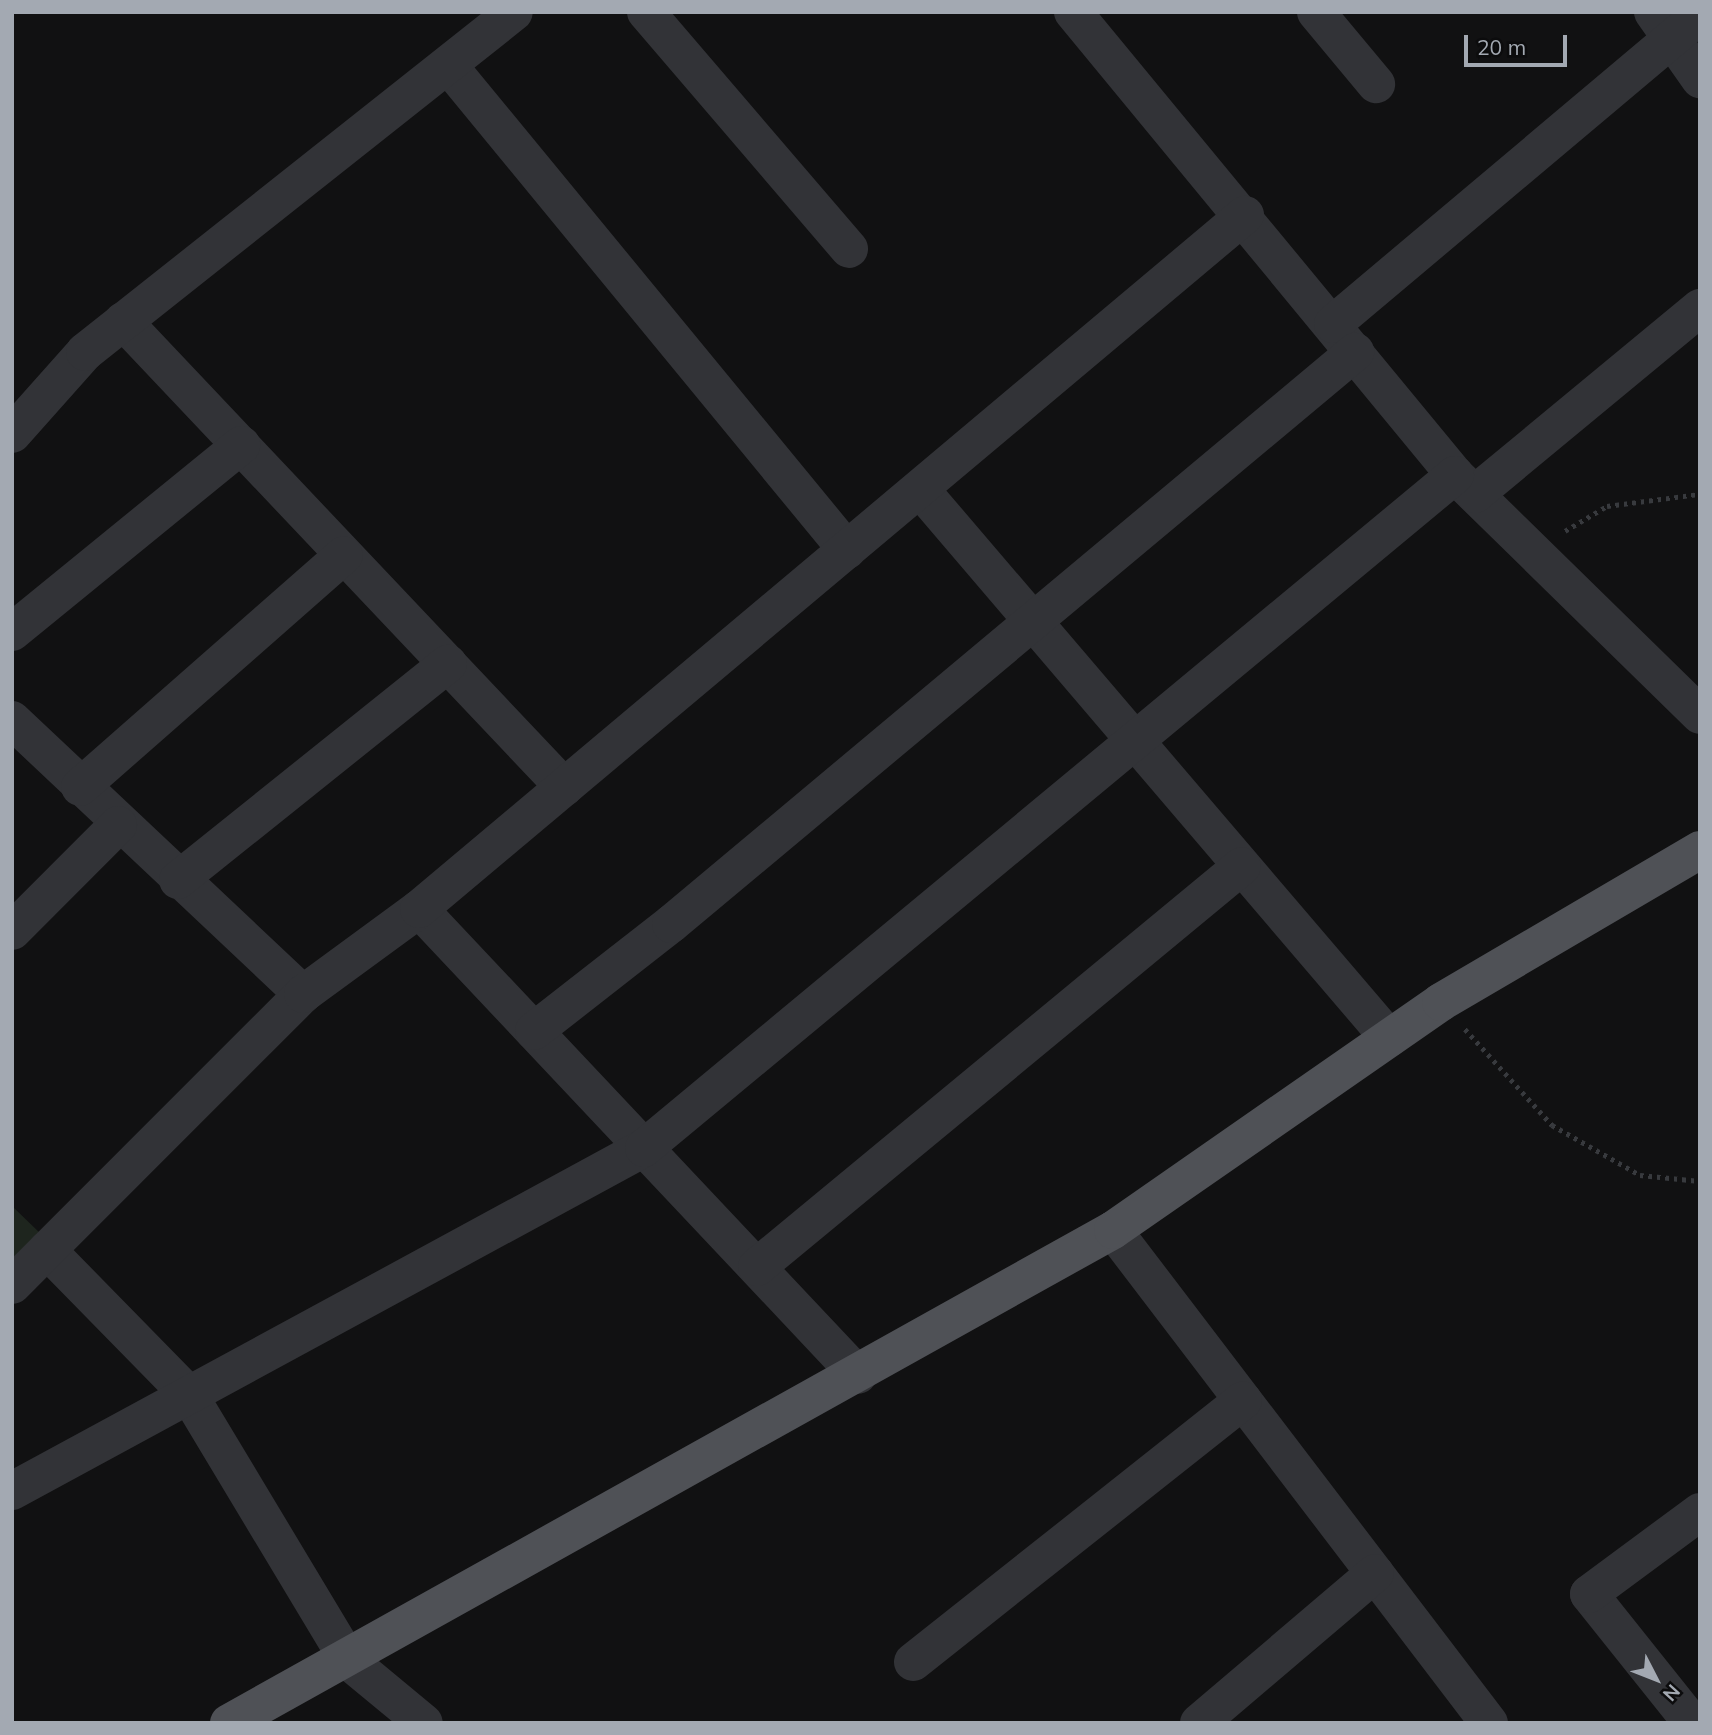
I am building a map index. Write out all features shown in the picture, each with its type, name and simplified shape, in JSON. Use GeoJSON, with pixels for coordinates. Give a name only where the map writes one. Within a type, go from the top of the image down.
{"type":"FeatureCollection","features":[{"type":"Feature","properties":{"kind":"main road"},"geometry":{"type":"LineString","coordinates":[[229,1723],[349,1661],[1112,1230],[1441,1002],[1700,850]]}},
{"type":"Feature","properties":{"kind":"street"},"geometry":{"type":"LineString","coordinates":[[12,434],[85,352],[514,12]]}},
{"type":"Feature","properties":{"kind":"street"},"geometry":{"type":"LineString","coordinates":[[646,12],[849,249]]}},
{"type":"Feature","properties":{"kind":"street"},"geometry":{"type":"LineString","coordinates":[[1073,12],[1245,215],[1465,485],[1700,715]]}},
{"type":"Feature","properties":{"kind":"street"},"geometry":{"type":"LineString","coordinates":[[1316,12],[1376,85]]}},
{"type":"Feature","properties":{"kind":"street"},"geometry":{"type":"LineString","coordinates":[[534,1031],[1034,623],[1344,338],[1675,22],[1700,79]]}},
{"type":"Feature","properties":{"kind":"street"},"geometry":{"type":"LineString","coordinates":[[447,65],[847,550]]}},
{"type":"Feature","properties":{"kind":"street"},"geometry":{"type":"LineString","coordinates":[[12,1285],[303,994],[419,909],[1245,215]]}},
{"type":"Feature","properties":{"kind":"street"},"geometry":{"type":"LineString","coordinates":[[12,1491],[644,1148],[1135,741],[1465,485],[1700,308]]}},
{"type":"Feature","properties":{"kind":"street"},"geometry":{"type":"LineString","coordinates":[[123,321],[564,788]]}},
{"type":"Feature","properties":{"kind":"street"},"geometry":{"type":"LineString","coordinates":[[12,632],[241,445]]}},
{"type":"Feature","properties":{"kind":"street"},"geometry":{"type":"LineString","coordinates":[[920,489],[1389,1038]]}},
{"type":"Feature","properties":{"kind":"street"},"geometry":{"type":"LineString","coordinates":[[80,787],[344,555]]}},
{"type":"Feature","properties":{"kind":"street"},"geometry":{"type":"LineString","coordinates":[[178,880],[447,664]]}},
{"type":"Feature","properties":{"kind":"street"},"geometry":{"type":"LineString","coordinates":[[12,720],[118,825],[303,994]]}},
{"type":"Feature","properties":{"kind":"street"},"geometry":{"type":"LineString","coordinates":[[12,931],[118,825]]}},
{"type":"Feature","properties":{"kind":"street"},"geometry":{"type":"LineString","coordinates":[[757,1267],[1242,866]]}},
{"type":"Feature","properties":{"kind":"street"},"geometry":{"type":"LineString","coordinates":[[419,909],[858,1375]]}},
{"type":"Feature","properties":{"kind":"street"},"geometry":{"type":"LineString","coordinates":[[1112,1230],[1489,1723]]}},
{"type":"Feature","properties":{"kind":"street"},"geometry":{"type":"LineString","coordinates":[[47,1250],[189,1395],[349,1661],[424,1723]]}},
{"type":"Feature","properties":{"kind":"street"},"geometry":{"type":"LineString","coordinates":[[913,1662],[1243,1400]]}},
{"type":"Feature","properties":{"kind":"street"},"geometry":{"type":"LineString","coordinates":[[1692,1723],[1589,1594],[1700,1512]]}},
{"type":"Feature","properties":{"kind":"street"},"geometry":{"type":"LineString","coordinates":[[1199,1723],[1375,1573]]}},
{"type":"Feature","properties":{"kind":"path"},"geometry":{"type":"LineString","coordinates":[[1532,551],[1607,506],[1700,494]]}},
{"type":"Feature","properties":{"kind":"path"},"geometry":{"type":"LineString","coordinates":[[1441,1002],[1552,1125],[1640,1175],[1700,1181]]}},
{"type":"Feature","properties":{"kind":"shaded area"},"geometry":{"type":"Polygon","coordinates":[[[12,1206],[41,1234],[12,1264],[12,1206]]]}}]}
